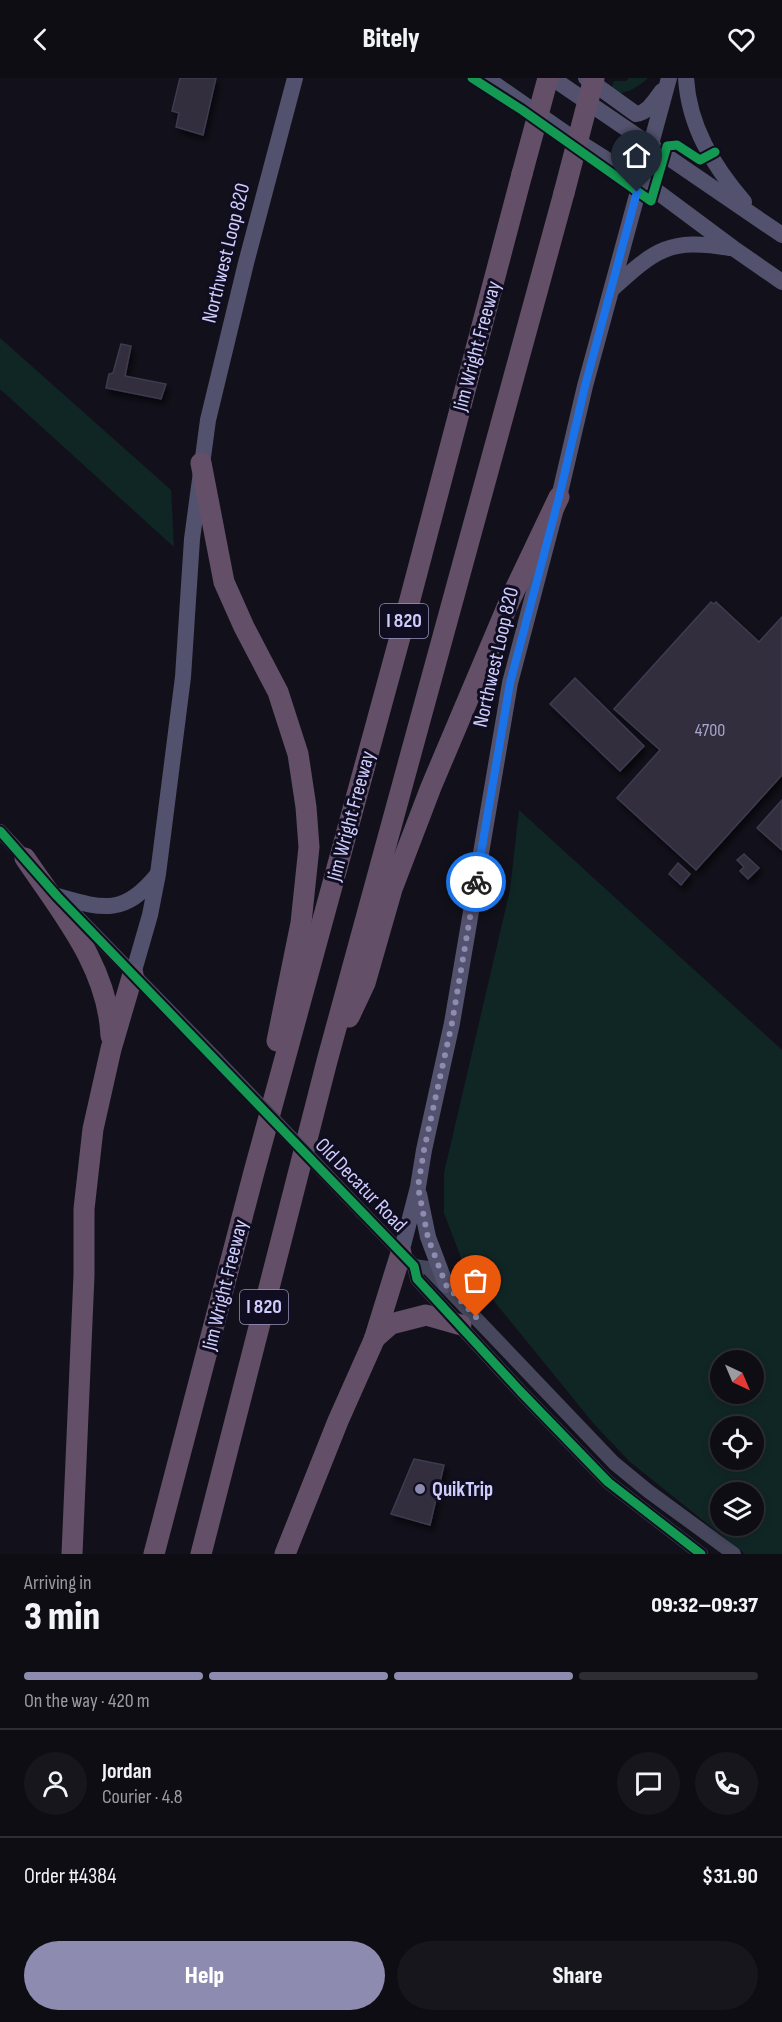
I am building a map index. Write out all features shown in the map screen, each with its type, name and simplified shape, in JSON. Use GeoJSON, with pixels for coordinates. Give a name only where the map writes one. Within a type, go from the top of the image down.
{"type":"FeatureCollection","features":[{"type":"Feature","properties":{"kind":"highway","name":"Jim Wright Freeway"},"geometry":{"type":"LineString","coordinates":[[154,1554],[282,1067],[403,626],[522,174],[550,78]]}},
{"type":"Feature","properties":{"kind":"highway","name":"Jim Wright Freeway"},"geometry":{"type":"LineString","coordinates":[[201,1554],[327,1061],[594,78]]}},
{"type":"Feature","properties":{"kind":"highway"},"geometry":{"type":"LineString","coordinates":[[201,463],[224,582],[244,627],[278,692],[298,754],[306,807],[309,847],[301,923],[277,1038],[282,1067]]}},
{"type":"Feature","properties":{"kind":"highway"},"geometry":{"type":"LineString","coordinates":[[327,1061],[365,984],[392,888],[431,787],[510,600],[559,497]]}},
{"type":"Feature","properties":{"kind":"highway"},"geometry":{"type":"LineString","coordinates":[[26,858],[72,927],[94,965],[108,1006],[111,1049]]}},
{"type":"Feature","properties":{"kind":"highway"},"geometry":{"type":"LineString","coordinates":[[72,1554],[84,1275],[84,1209],[93,1129],[111,1049],[133,974]]}},
{"type":"Feature","properties":{"kind":"highway"},"geometry":{"type":"LineString","coordinates":[[285,1554],[338,1421],[374,1340],[396,1274],[407,1259]]}},
{"type":"Feature","properties":{"kind":"highway"},"geometry":{"type":"LineString","coordinates":[[374,1340],[391,1324],[426,1315],[461,1325]]}},
{"type":"Feature","properties":{"kind":"main road","name":"Northwest Loop 820"},"geometry":{"type":"LineString","coordinates":[[133,974],[150,915],[158,874],[183,677],[192,539],[208,420],[243,275],[296,78]]}},
{"type":"Feature","properties":{"kind":"main road"},"geometry":{"type":"LineString","coordinates":[[486,78],[574,139],[641,181],[782,282]]}},
{"type":"Feature","properties":{"kind":"main road"},"geometry":{"type":"LineString","coordinates":[[550,78],[782,235]]}},
{"type":"Feature","properties":{"kind":"main road"},"geometry":{"type":"LineString","coordinates":[[586,78],[636,114],[641,114],[651,106],[668,81]]}},
{"type":"Feature","properties":{"kind":"main road"},"geometry":{"type":"LineString","coordinates":[[686,78],[687,99],[693,121],[707,152],[723,178],[756,217]]}},
{"type":"Feature","properties":{"kind":"main road","name":"Northwest Loop 820"},"geometry":{"type":"LineString","coordinates":[[407,1259],[424,1150],[452,1023],[510,683],[559,497],[585,386],[668,81]]}},
{"type":"Feature","properties":{"kind":"main road"},"geometry":{"type":"LineString","coordinates":[[611,290],[639,264],[655,253],[686,244],[733,248]]}},
{"type":"Feature","properties":{"kind":"main road"},"geometry":{"type":"LineString","coordinates":[[57,896],[92,906],[113,906],[134,899],[158,874]]}},
{"type":"Feature","properties":{"kind":"main road"},"geometry":{"type":"LineString","coordinates":[[418,1187],[428,1238],[446,1285]]}},
{"type":"Feature","properties":{"kind":"street","name":"Old Decatur Road"},"geometry":{"type":"LineString","coordinates":[[0,831],[57,896],[218,1060],[407,1259],[417,1279],[542,1414],[608,1482],[701,1554]]}},
{"type":"Feature","properties":{"kind":"street","name":"Old Decatur Road"},"geometry":{"type":"LineString","coordinates":[[407,1259],[428,1268],[446,1285],[614,1463],[734,1554]]}},
{"type":"Feature","properties":{"kind":"green space"},"geometry":{"type":"Polygon","coordinates":[[[629,78],[648,78],[630,90],[621,93],[610,92],[614,81],[626,81],[629,78]]]}},
{"type":"Feature","properties":{"kind":"green space"},"geometry":{"type":"Polygon","coordinates":[[[0,338],[171,490],[174,547],[0,389],[0,338]]]}},
{"type":"Feature","properties":{"kind":"green space"},"geometry":{"type":"Polygon","coordinates":[[[519,810],[782,1050],[782,1554],[745,1554],[722,1536],[764,1536],[764,1482],[710,1482],[710,1526],[630,1462],[594,1424],[463,1263],[444,1213],[444,1173],[510,890],[519,810]]]}},
{"type":"Feature","properties":{"kind":"building"},"geometry":{"type":"Polygon","coordinates":[[[180,78],[216,78],[203,135],[176,127],[179,113],[172,111],[180,78]]]}},
{"type":"Feature","properties":{"kind":"building"},"geometry":{"type":"Polygon","coordinates":[[[121,344],[131,346],[125,376],[166,384],[161,399],[106,388],[121,344]]]}},
{"type":"Feature","properties":{"kind":"building"},"geometry":{"type":"Polygon","coordinates":[[[711,602],[714,604],[716,602],[759,642],[782,617],[782,775],[696,870],[617,798],[660,750],[614,709],[711,602]]]}},
{"type":"Feature","properties":{"kind":"building"},"geometry":{"type":"Polygon","coordinates":[[[575,678],[644,746],[620,771],[550,704],[575,678]]]}},
{"type":"Feature","properties":{"kind":"building"},"geometry":{"type":"Polygon","coordinates":[[[782,800],[782,850],[757,828],[782,800]]]}},
{"type":"Feature","properties":{"kind":"building"},"geometry":{"type":"Polygon","coordinates":[[[744,854],[759,868],[748,879],[740,871],[744,867],[737,860],[744,854]]]}},
{"type":"Feature","properties":{"kind":"building"},"geometry":{"type":"Polygon","coordinates":[[[678,863],[690,874],[681,885],[669,874],[678,863]]]}},
{"type":"Feature","properties":{"kind":"building","name":"QuikTrip"},"geometry":{"type":"Polygon","coordinates":[[[414,1459],[444,1465],[430,1525],[391,1514],[414,1459]]]}},
{"type":"Feature","properties":{"kind":"cycle path"},"geometry":{"type":"LineString","coordinates":[[472,78],[522,110],[651,201],[667,146],[677,145],[700,160],[715,152]]}},
{"type":"Feature","properties":{"kind":"cycle path"},"geometry":{"type":"LineString","coordinates":[[0,831],[57,896],[414,1266],[417,1279],[608,1482],[701,1554]]}},
{"type":"Feature","properties":{"kind":"way so far"},"geometry":{"type":"LineString","coordinates":[[476,882],[452,1023],[418,1187],[428,1238],[446,1285],[476,1317]]}},
{"type":"Feature","properties":{"kind":"place","name":"QuikTrip"},"geometry":{"type":"Point","coordinates":[420,1489]}},
{"type":"Feature","properties":{"kind":"route"},"geometry":{"type":"LineString","coordinates":[[476,882],[510,683],[637,192]]}}]}
